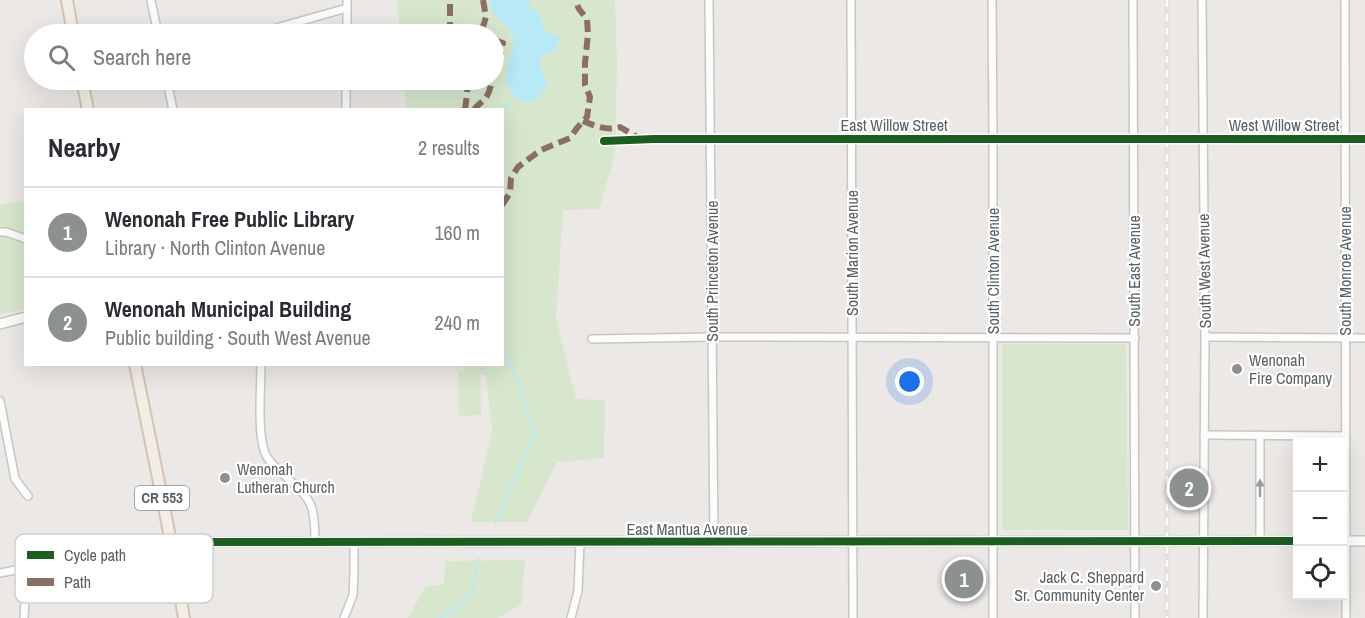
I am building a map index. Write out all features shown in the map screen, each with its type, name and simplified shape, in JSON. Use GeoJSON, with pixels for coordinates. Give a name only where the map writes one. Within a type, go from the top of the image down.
{"type":"FeatureCollection","features":[{"type":"Feature","properties":{"kind":"main road"},"geometry":{"type":"LineString","coordinates":[[67,0],[71,24]]}},
{"type":"Feature","properties":{"kind":"main road"},"geometry":{"type":"LineString","coordinates":[[84,90],[88,108]]}},
{"type":"Feature","properties":{"kind":"main road","name":"CR 553"},"geometry":{"type":"LineString","coordinates":[[135,366],[169,534]]}},
{"type":"Feature","properties":{"kind":"main road","name":"CR 553"},"geometry":{"type":"LineString","coordinates":[[181,603],[184,618]]}},
{"type":"Feature","properties":{"kind":"street"},"geometry":{"type":"LineString","coordinates":[[151,0],[156,24]]}},
{"type":"Feature","properties":{"kind":"street","name":"South Princeton Avenue"},"geometry":{"type":"LineString","coordinates":[[709,0],[714,542]]}},
{"type":"Feature","properties":{"kind":"street","name":"South Marion Avenue"},"geometry":{"type":"LineString","coordinates":[[851,0],[853,618]]}},
{"type":"Feature","properties":{"kind":"street","name":"South Clinton Avenue"},"geometry":{"type":"LineString","coordinates":[[992,0],[993,618]]}},
{"type":"Feature","properties":{"kind":"street","name":"South East Avenue"},"geometry":{"type":"LineString","coordinates":[[1133,0],[1135,618]]}},
{"type":"Feature","properties":{"kind":"street","name":"South West Avenue"},"geometry":{"type":"LineString","coordinates":[[1202,0],[1205,337],[1203,618]]}},
{"type":"Feature","properties":{"kind":"street","name":"South Monroe Avenue"},"geometry":{"type":"LineString","coordinates":[[1344,492],[1345,0]]}},
{"type":"Feature","properties":{"kind":"street"},"geometry":{"type":"LineString","coordinates":[[286,24],[347,4],[347,24]]}},
{"type":"Feature","properties":{"kind":"street"},"geometry":{"type":"LineString","coordinates":[[169,90],[173,108]]}},
{"type":"Feature","properties":{"kind":"street"},"geometry":{"type":"LineString","coordinates":[[346,90],[346,108]]}},
{"type":"Feature","properties":{"kind":"street","name":"East Willow Street"},"geometry":{"type":"LineString","coordinates":[[604,141],[1134,138]]}},
{"type":"Feature","properties":{"kind":"street","name":"West Willow Street"},"geometry":{"type":"LineString","coordinates":[[1134,138],[1365,139]]}},
{"type":"Feature","properties":{"kind":"street"},"geometry":{"type":"LineString","coordinates":[[0,232],[24,238]]}},
{"type":"Feature","properties":{"kind":"street"},"geometry":{"type":"LineString","coordinates":[[0,324],[24,318]]}},
{"type":"Feature","properties":{"kind":"street"},"geometry":{"type":"LineString","coordinates":[[1205,337],[1365,338]]}},
{"type":"Feature","properties":{"kind":"street"},"geometry":{"type":"LineString","coordinates":[[592,339],[1135,338]]}},
{"type":"Feature","properties":{"kind":"street"},"geometry":{"type":"LineString","coordinates":[[261,366],[263,447],[271,463],[309,499],[314,514],[315,542]]}},
{"type":"Feature","properties":{"kind":"street"},"geometry":{"type":"LineString","coordinates":[[0,401],[15,479],[27,496]]}},
{"type":"Feature","properties":{"kind":"street"},"geometry":{"type":"LineString","coordinates":[[1204,435],[1345,436]]}},
{"type":"Feature","properties":{"kind":"street"},"geometry":{"type":"LineString","coordinates":[[1260,435],[1260,542]]}},
{"type":"Feature","properties":{"kind":"street","name":"East Mantua Avenue"},"geometry":{"type":"LineString","coordinates":[[213,542],[1293,542]]}},
{"type":"Feature","properties":{"kind":"street"},"geometry":{"type":"LineString","coordinates":[[1347,542],[1365,542]]}},
{"type":"Feature","properties":{"kind":"street"},"geometry":{"type":"LineString","coordinates":[[344,618],[353,595],[354,543]]}},
{"type":"Feature","properties":{"kind":"street"},"geometry":{"type":"LineString","coordinates":[[571,618],[578,591],[580,543]]}},
{"type":"Feature","properties":{"kind":"street","name":"South Monroe Avenue"},"geometry":{"type":"LineString","coordinates":[[1344,546],[1346,618]]}},
{"type":"Feature","properties":{"kind":"street"},"geometry":{"type":"LineString","coordinates":[[0,573],[15,570]]}},
{"type":"Feature","properties":{"kind":"street"},"geometry":{"type":"LineString","coordinates":[[24,618],[25,603]]}},
{"type":"Feature","properties":{"kind":"green space"},"geometry":{"type":"Polygon","coordinates":[[[397,0],[615,0],[617,64],[615,153],[599,209],[563,210],[556,318],[576,399],[605,400],[604,458],[557,462],[527,522],[471,522],[492,431],[486,376],[480,374],[481,415],[459,416],[458,371],[468,370],[456,366],[504,366],[504,108],[407,108],[405,90],[504,90],[504,24],[399,24],[397,0]]]}},
{"type":"Feature","properties":{"kind":"green space"},"geometry":{"type":"Polygon","coordinates":[[[24,200],[24,309],[0,314],[0,205],[24,200]]]}},
{"type":"Feature","properties":{"kind":"green space"},"geometry":{"type":"Polygon","coordinates":[[[1002,344],[1126,344],[1128,530],[1002,530],[1002,344]]]}},
{"type":"Feature","properties":{"kind":"green space"},"geometry":{"type":"Polygon","coordinates":[[[525,560],[521,605],[497,618],[408,618],[426,586],[444,584],[445,561],[525,560]]]}},
{"type":"Feature","properties":{"kind":"water"},"geometry":{"type":"Polygon","coordinates":[[[489,0],[529,0],[532,9],[541,15],[545,30],[560,38],[556,51],[544,55],[540,60],[539,64],[546,83],[545,88],[535,100],[523,101],[510,90],[506,75],[512,53],[513,38],[508,28],[493,13],[489,0]]]}},
{"type":"Feature","properties":{"kind":"waterway"},"geometry":{"type":"LineString","coordinates":[[504,110],[517,96]]}},
{"type":"Feature","properties":{"kind":"waterway"},"geometry":{"type":"LineString","coordinates":[[495,523],[535,434],[515,371],[504,354]]}},
{"type":"Feature","properties":{"kind":"waterway"},"geometry":{"type":"LineString","coordinates":[[440,618],[472,595],[478,559]]}},
{"type":"Feature","properties":{"kind":"railway"},"geometry":{"type":"LineString","coordinates":[[1167,0],[1167,618]]}},
{"type":"Feature","properties":{"kind":"marked path"},"geometry":{"type":"LineString","coordinates":[[450,0],[450,24]]}},
{"type":"Feature","properties":{"kind":"marked path"},"geometry":{"type":"LineString","coordinates":[[483,0],[486,17],[484,24]]}},
{"type":"Feature","properties":{"kind":"marked path"},"geometry":{"type":"LineString","coordinates":[[504,202],[510,193],[511,178],[518,167],[541,150],[570,138],[587,117],[590,97],[585,85],[587,19],[575,0]]}},
{"type":"Feature","properties":{"kind":"marked path"},"geometry":{"type":"LineString","coordinates":[[465,108],[467,90]]}},
{"type":"Feature","properties":{"kind":"marked path"},"geometry":{"type":"LineString","coordinates":[[475,108],[485,99],[490,90]]}},
{"type":"Feature","properties":{"kind":"marked path"},"geometry":{"type":"LineString","coordinates":[[583,121],[606,128],[620,127],[637,137]]}},
{"type":"Feature","properties":{"kind":"cycle path"},"geometry":{"type":"LineString","coordinates":[[604,141],[654,139],[1365,139]]}},
{"type":"Feature","properties":{"kind":"cycle path"},"geometry":{"type":"LineString","coordinates":[[213,542],[1293,541]]}},
{"type":"Feature","properties":{"kind":"place","name":"Wenonah Fire Company"},"geometry":{"type":"Point","coordinates":[1237,369]}},
{"type":"Feature","properties":{"kind":"place","name":"Wenonah Lutheran Church"},"geometry":{"type":"Point","coordinates":[225,478]}},
{"type":"Feature","properties":{"kind":"place","name":"Wenonah Municipal Building"},"geometry":{"type":"Point","coordinates":[1189,488]}},
{"type":"Feature","properties":{"kind":"place","name":"Wenonah Free Public Library"},"geometry":{"type":"Point","coordinates":[964,579]}},
{"type":"Feature","properties":{"kind":"place","name":"Jack C. Sheppard Sr. Community Center"},"geometry":{"type":"Point","coordinates":[1156,586]}}]}
